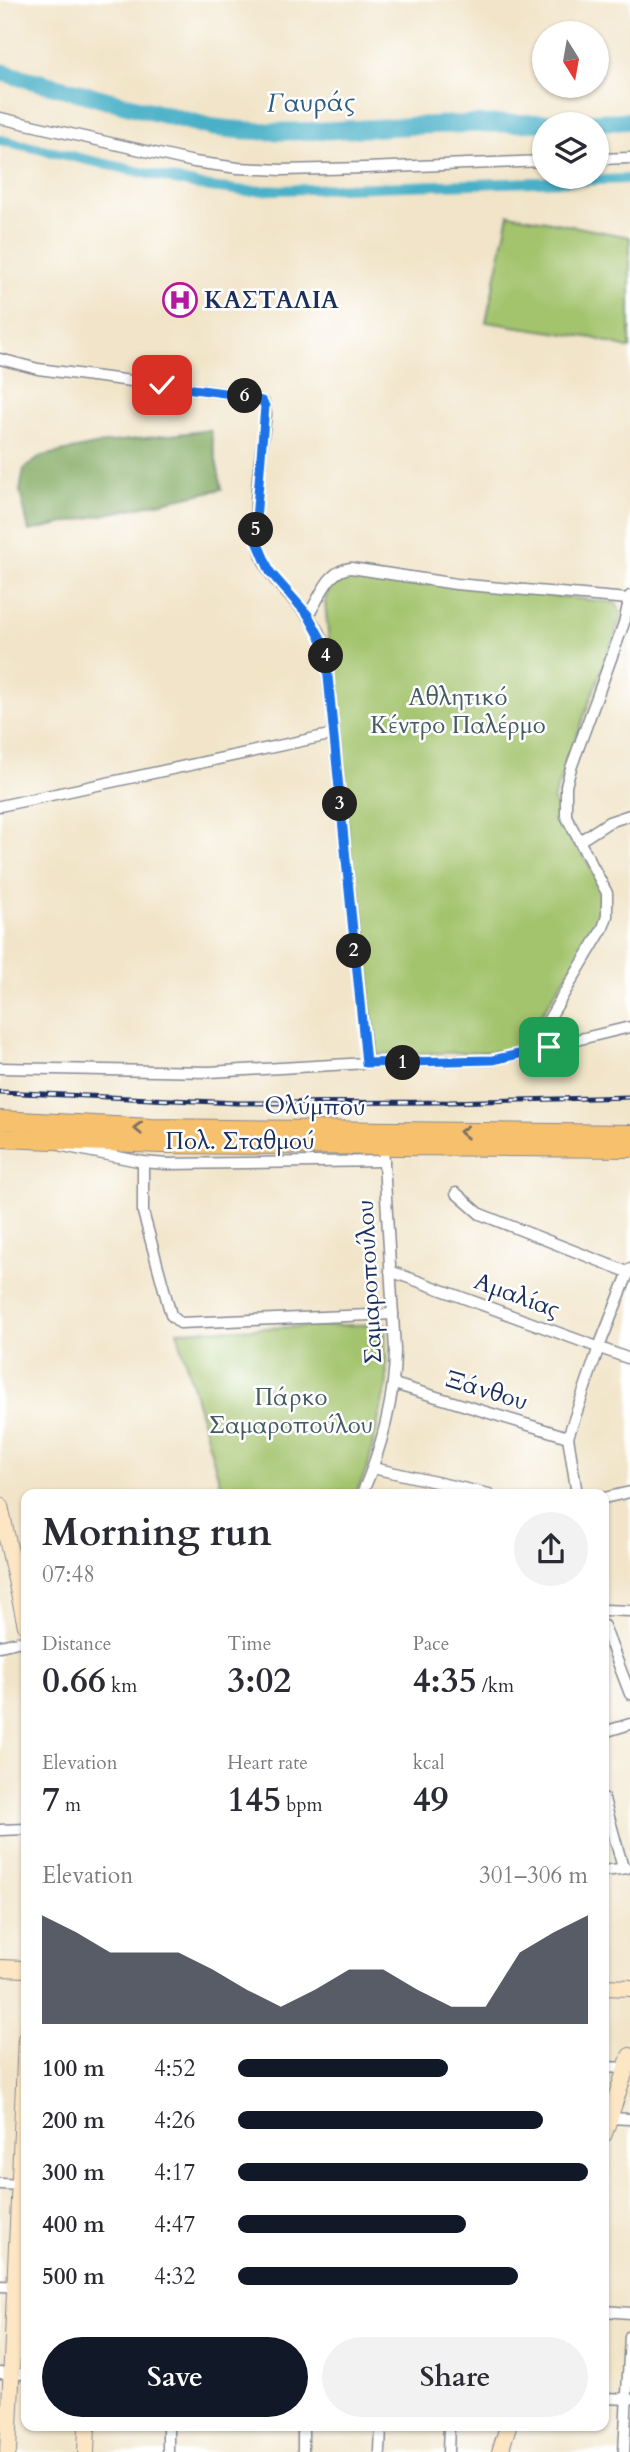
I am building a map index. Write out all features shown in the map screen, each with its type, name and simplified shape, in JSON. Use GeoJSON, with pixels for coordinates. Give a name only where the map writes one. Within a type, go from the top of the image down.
{"type":"FeatureCollection","features":[{"type":"Feature","properties":{"kind":"main road","name":"Ολύμπου"},"geometry":{"type":"LineString","coordinates":[[0,1120],[152,1128],[630,1134]]}},
{"type":"Feature","properties":{"kind":"main road","name":"Ολύμπου"},"geometry":{"type":"LineString","coordinates":[[0,1138],[384,1153],[630,1148]]}},
{"type":"Feature","properties":{"kind":"main road"},"geometry":{"type":"LineString","coordinates":[[0,1506],[2,1527],[21,1605]]}},
{"type":"Feature","properties":{"kind":"main road"},"geometry":{"type":"LineString","coordinates":[[0,1968],[21,1969]]}},
{"type":"Feature","properties":{"kind":"main road"},"geometry":{"type":"LineString","coordinates":[[609,1987],[630,1988]]}},
{"type":"Feature","properties":{"kind":"main road"},"geometry":{"type":"LineString","coordinates":[[609,2118],[628,2062]]}},
{"type":"Feature","properties":{"kind":"main road"},"geometry":{"type":"LineString","coordinates":[[8,2452],[14,2287],[21,2208]]}},
{"type":"Feature","properties":{"kind":"main road"},"geometry":{"type":"LineString","coordinates":[[86,2452],[87,2431]]}},
{"type":"Feature","properties":{"kind":"main road"},"geometry":{"type":"LineString","coordinates":[[500,2452],[506,2431]]}},
{"type":"Feature","properties":{"kind":"street"},"geometry":{"type":"LineString","coordinates":[[0,118],[194,162],[238,168],[366,169],[532,162]]}},
{"type":"Feature","properties":{"kind":"street"},"geometry":{"type":"LineString","coordinates":[[609,159],[630,158]]}},
{"type":"Feature","properties":{"kind":"street"},"geometry":{"type":"LineString","coordinates":[[0,359],[38,369],[240,395],[262,401],[265,406],[256,539],[270,572],[308,615],[325,646],[366,1063]]}},
{"type":"Feature","properties":{"kind":"street"},"geometry":{"type":"LineString","coordinates":[[308,615],[332,576],[351,568],[456,584],[629,598],[629,610],[566,786],[566,816],[607,893],[607,916],[603,929],[546,1024],[536,1050]]}},
{"type":"Feature","properties":{"kind":"street"},"geometry":{"type":"LineString","coordinates":[[0,806],[334,734]]}},
{"type":"Feature","properties":{"kind":"street"},"geometry":{"type":"LineString","coordinates":[[581,840],[609,822],[630,815]]}},
{"type":"Feature","properties":{"kind":"street"},"geometry":{"type":"LineString","coordinates":[[0,1068],[209,1072],[366,1063],[493,1060],[630,1027]]}},
{"type":"Feature","properties":{"kind":"street"},"geometry":{"type":"LineString","coordinates":[[38,1139],[71,1149],[143,1162]]}},
{"type":"Feature","properties":{"kind":"street","name":"Πολ. Σταθμού"},"geometry":{"type":"LineString","coordinates":[[384,1153],[167,1164],[143,1162],[143,1212],[171,1315],[175,1321],[180,1323],[393,1314]]}},
{"type":"Feature","properties":{"kind":"street","name":"Σαμαροπούλου"},"geometry":{"type":"LineString","coordinates":[[364,1489],[373,1468],[394,1384],[395,1350],[384,1153]]}},
{"type":"Feature","properties":{"kind":"street"},"geometry":{"type":"LineString","coordinates":[[456,1194],[480,1214],[630,1271],[599,1347],[568,1437],[576,1489]]}},
{"type":"Feature","properties":{"kind":"street","name":"Αμαλίας"},"geometry":{"type":"LineString","coordinates":[[390,1271],[630,1359]]}},
{"type":"Feature","properties":{"kind":"street","name":"Ξάνθου"},"geometry":{"type":"LineString","coordinates":[[394,1384],[568,1437]]}},
{"type":"Feature","properties":{"kind":"street"},"geometry":{"type":"LineString","coordinates":[[373,1468],[467,1489]]}},
{"type":"Feature","properties":{"kind":"street"},"geometry":{"type":"LineString","coordinates":[[609,1497],[630,1492]]}},
{"type":"Feature","properties":{"kind":"street"},"geometry":{"type":"LineString","coordinates":[[609,1610],[630,1611]]}},
{"type":"Feature","properties":{"kind":"street"},"geometry":{"type":"LineString","coordinates":[[609,1639],[630,1694]]}},
{"type":"Feature","properties":{"kind":"street"},"geometry":{"type":"LineString","coordinates":[[0,1646],[21,1641]]}},
{"type":"Feature","properties":{"kind":"street"},"geometry":{"type":"LineString","coordinates":[[609,1730],[630,1724]]}},
{"type":"Feature","properties":{"kind":"street"},"geometry":{"type":"LineString","coordinates":[[609,1814],[627,1868],[609,1870]]}},
{"type":"Feature","properties":{"kind":"street"},"geometry":{"type":"LineString","coordinates":[[0,1830],[21,1829]]}},
{"type":"Feature","properties":{"kind":"street"},"geometry":{"type":"LineString","coordinates":[[609,2066],[628,2062]]}},
{"type":"Feature","properties":{"kind":"street"},"geometry":{"type":"LineString","coordinates":[[609,2118],[630,2119]]}},
{"type":"Feature","properties":{"kind":"street"},"geometry":{"type":"LineString","coordinates":[[0,2184],[21,2185]]}},
{"type":"Feature","properties":{"kind":"street"},"geometry":{"type":"LineString","coordinates":[[609,2311],[630,2313]]}},
{"type":"Feature","properties":{"kind":"street"},"geometry":{"type":"LineString","coordinates":[[624,2452],[630,2336]]}},
{"type":"Feature","properties":{"kind":"street"},"geometry":{"type":"LineString","coordinates":[[609,2398],[628,2399]]}},
{"type":"Feature","properties":{"kind":"street"},"geometry":{"type":"LineString","coordinates":[[167,2452],[168,2431]]}},
{"type":"Feature","properties":{"kind":"street"},"geometry":{"type":"LineString","coordinates":[[303,2431],[303,2452]]}},
{"type":"Feature","properties":{"kind":"street"},"geometry":{"type":"LineString","coordinates":[[380,2452],[381,2431]]}},
{"type":"Feature","properties":{"kind":"street"},"geometry":{"type":"LineString","coordinates":[[448,2452],[449,2431]]}},
{"type":"Feature","properties":{"kind":"green space"},"geometry":{"type":"Polygon","coordinates":[[[509,214],[630,237],[630,349],[593,338],[486,322],[509,214]]]}},
{"type":"Feature","properties":{"kind":"green space"},"geometry":{"type":"Polygon","coordinates":[[[210,430],[222,489],[29,531],[20,491],[24,469],[42,456],[105,443],[210,430]]]}},
{"type":"Feature","properties":{"kind":"green space","name":"Αθλητικό Κέντρο Παλέρμο"},"geometry":{"type":"Polygon","coordinates":[[[345,572],[616,603],[622,615],[553,800],[602,888],[602,920],[518,1051],[371,1055],[325,603],[331,586],[345,572]]]}},
{"type":"Feature","properties":{"kind":"green space","name":"Πάρκο Σαμαροπούλου"},"geometry":{"type":"Polygon","coordinates":[[[385,1324],[387,1382],[368,1467],[358,1489],[222,1489],[177,1331],[385,1324]]]}},
{"type":"Feature","properties":{"kind":"waterway","name":"Γαυράς"},"geometry":{"type":"LineString","coordinates":[[0,72],[211,127],[238,130],[293,132],[431,125],[630,121]]}},
{"type":"Feature","properties":{"kind":"waterway"},"geometry":{"type":"LineString","coordinates":[[0,140],[202,186],[245,191],[630,179]]}},
{"type":"Feature","properties":{"kind":"railway"},"geometry":{"type":"LineString","coordinates":[[0,1092],[237,1103],[449,1102],[630,1097]]}},
{"type":"Feature","properties":{"kind":"place","name":"ΚΑΣΤΑΛΙΑ"},"geometry":{"type":"Point","coordinates":[180,300]}},
{"type":"Feature","properties":{"kind":"route"},"geometry":{"type":"LineString","coordinates":[[162,385],[240,395],[262,401],[265,406],[256,539],[264,563],[308,615],[325,646],[366,1063],[493,1060],[549,1047]]}}]}
